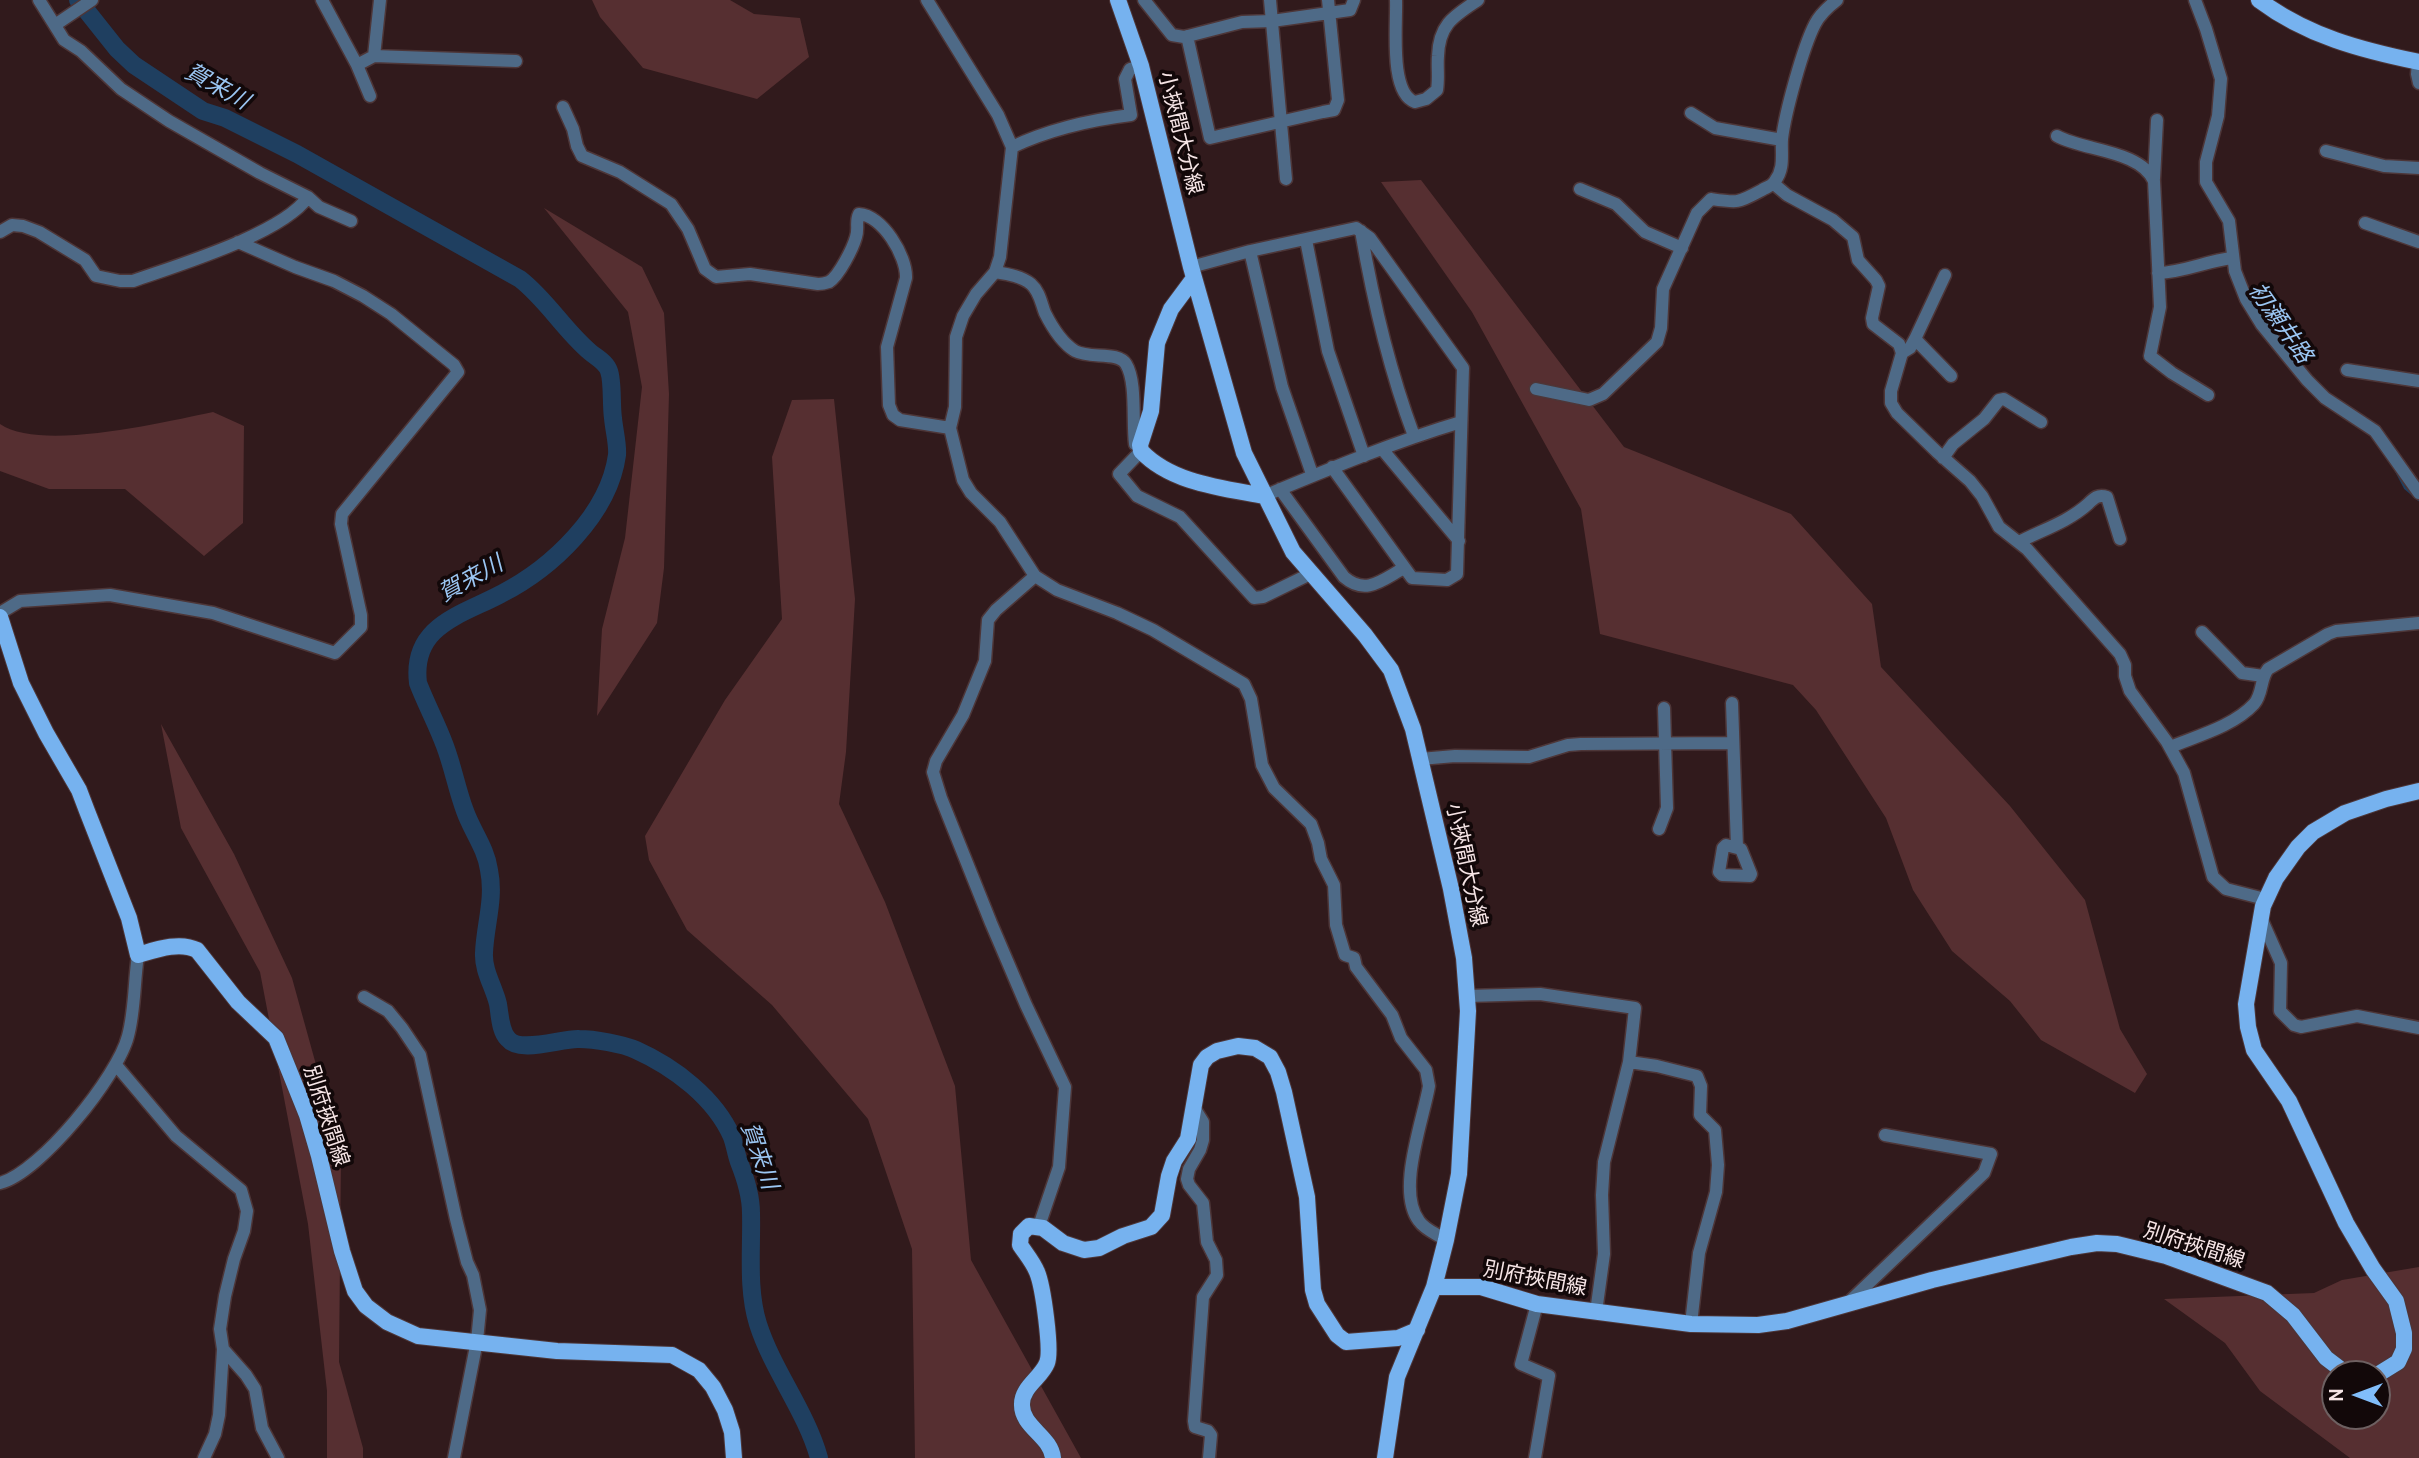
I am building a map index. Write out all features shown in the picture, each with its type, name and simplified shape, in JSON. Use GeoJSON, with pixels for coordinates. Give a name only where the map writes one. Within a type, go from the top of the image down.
{"type":"FeatureCollection","features":[{"type":"Feature","properties":{"kind":"main road"},"geometry":{"type":"LineString","coordinates":[[2265,2],[2294,23],[2332,40],[2419,62]]}},
{"type":"Feature","properties":{"kind":"main road","name":"小挾間大分線"},"geometry":{"type":"LineString","coordinates":[[1119,4],[1141,66],[1193,272],[1244,453],[1293,552],[1366,635],[1391,670],[1406,707],[1420,760],[1451,889],[1464,958],[1467,996],[1459,1174],[1434,1287]]}},
{"type":"Feature","properties":{"kind":"main road"},"geometry":{"type":"LineString","coordinates":[[1193,272],[1171,309],[1157,343],[1151,411],[1141,448],[1153,464],[1175,475],[1264,496]]}},
{"type":"Feature","properties":{"kind":"main road"},"geometry":{"type":"LineString","coordinates":[[0,615],[21,683],[79,790],[129,918],[138,956]]}},
{"type":"Feature","properties":{"kind":"main road"},"geometry":{"type":"LineString","coordinates":[[2391,1366],[2398,1362],[2404,1349],[2404,1333],[2396,1301],[2354,1238],[2289,1101],[2258,1057],[2251,1043],[2246,1012],[2265,899],[2289,858],[2306,838],[2354,808],[2419,791]]}},
{"type":"Feature","properties":{"kind":"main road","name":"別府挾間線"},"geometry":{"type":"LineString","coordinates":[[138,956],[173,947],[191,947],[197,950],[238,1002],[276,1038],[310,1125],[355,1291],[366,1306],[387,1322],[418,1336],[557,1350],[672,1355],[699,1370],[717,1394],[732,1432],[734,1458]]}},
{"type":"Feature","properties":{"kind":"main road"},"geometry":{"type":"LineString","coordinates":[[1053,1458],[1051,1448],[1028,1422],[1022,1405],[1024,1394],[1048,1361],[1040,1282],[1036,1269],[1020,1245],[1020,1239],[1029,1226],[1038,1226],[1063,1243],[1084,1250],[1099,1248],[1123,1236],[1151,1227],[1164,1210],[1168,1176],[1188,1139],[1199,1068],[1210,1055],[1242,1046],[1260,1049],[1270,1057],[1281,1080],[1306,1190],[1313,1290],[1317,1304],[1336,1335],[1346,1342],[1398,1338],[1417,1330]]}},
{"type":"Feature","properties":{"kind":"main road","name":"別府挾間線"},"geometry":{"type":"LineString","coordinates":[[1434,1287],[1481,1287],[1537,1304],[1691,1324],[1758,1325],[1787,1321],[1932,1280],[2071,1247],[2098,1243],[2117,1244],[2166,1256],[2267,1293],[2300,1322],[2329,1360]]}},
{"type":"Feature","properties":{"kind":"main road"},"geometry":{"type":"LineString","coordinates":[[1385,1458],[1397,1377],[1434,1287]]}},
{"type":"Feature","properties":{"kind":"street"},"geometry":{"type":"LineString","coordinates":[[39,0],[64,40],[81,51],[121,89],[169,121],[260,173],[309,197],[319,207],[351,221]]}},
{"type":"Feature","properties":{"kind":"street"},"geometry":{"type":"LineString","coordinates":[[55,25],[92,0]]}},
{"type":"Feature","properties":{"kind":"street"},"geometry":{"type":"LineString","coordinates":[[322,0],[357,65],[370,96]]}},
{"type":"Feature","properties":{"kind":"street"},"geometry":{"type":"LineString","coordinates":[[374,56],[380,0]]}},
{"type":"Feature","properties":{"kind":"street"},"geometry":{"type":"LineString","coordinates":[[927,0],[998,115],[1012,147],[1000,257],[995,272],[970,305],[956,337],[955,407],[950,428],[963,480],[971,493],[1000,522],[1035,576],[1057,590],[1153,630],[1244,684],[1251,699],[1262,765],[1275,788],[1311,824],[1321,859],[1334,885],[1336,925],[1345,955],[1354,958],[1356,967],[1392,1015],[1401,1038],[1426,1070],[1429,1086],[1409,1185],[1411,1205],[1424,1227],[1446,1240]]}},
{"type":"Feature","properties":{"kind":"street"},"geometry":{"type":"LineString","coordinates":[[1119,4],[1144,0],[1171,35],[1187,36],[1242,22],[1272,21],[1350,10],[1354,0]]}},
{"type":"Feature","properties":{"kind":"street"},"geometry":{"type":"LineString","coordinates":[[1270,0],[1286,179]]}},
{"type":"Feature","properties":{"kind":"street"},"geometry":{"type":"LineString","coordinates":[[1187,36],[1210,138],[1334,110],[1338,100],[1328,0]]}},
{"type":"Feature","properties":{"kind":"street"},"geometry":{"type":"LineString","coordinates":[[1396,0],[1397,78],[1405,96],[1415,102],[1426,99],[1437,90],[1440,35],[1461,4],[1478,0]]}},
{"type":"Feature","properties":{"kind":"street"},"geometry":{"type":"LineString","coordinates":[[1536,389],[1589,400],[1603,394],[1657,342],[1661,328],[1663,289],[1696,212],[1711,199],[1736,203],[1745,201],[1774,184],[1780,173],[1783,162],[1782,140],[1812,30],[1821,14],[1837,0]]}},
{"type":"Feature","properties":{"kind":"street"},"geometry":{"type":"LineString","coordinates":[[2194,0],[2221,79],[2218,116],[2206,162],[2206,182],[2229,221],[2232,258],[2246,299],[2262,325],[2307,380],[2325,398],[2375,431],[2419,494]]}},
{"type":"Feature","properties":{"kind":"street"},"geometry":{"type":"LineString","coordinates":[[357,65],[374,56],[516,61]]}},
{"type":"Feature","properties":{"kind":"street"},"geometry":{"type":"LineString","coordinates":[[2419,62],[2419,82]]}},
{"type":"Feature","properties":{"kind":"street"},"geometry":{"type":"LineString","coordinates":[[1012,147],[1030,138],[1090,120],[1131,115],[1125,79],[1130,69],[1141,66]]}},
{"type":"Feature","properties":{"kind":"street"},"geometry":{"type":"LineString","coordinates":[[563,107],[582,156],[620,172],[671,204],[688,229],[705,269],[716,276],[750,274],[818,284],[832,281],[856,240],[859,214],[867,214],[873,218],[901,251],[906,267],[906,278],[887,348],[889,405],[893,415],[900,421],[950,428]]}},
{"type":"Feature","properties":{"kind":"street"},"geometry":{"type":"LineString","coordinates":[[1691,113],[1715,128],[1782,140]]}},
{"type":"Feature","properties":{"kind":"street"},"geometry":{"type":"LineString","coordinates":[[2157,120],[2154,181],[2160,315],[2150,356],[2208,395]]}},
{"type":"Feature","properties":{"kind":"street"},"geometry":{"type":"LineString","coordinates":[[2057,136],[2080,146],[2119,155],[2151,173],[2154,181]]}},
{"type":"Feature","properties":{"kind":"street"},"geometry":{"type":"LineString","coordinates":[[2326,151],[2384,166],[2419,168]]}},
{"type":"Feature","properties":{"kind":"street"},"geometry":{"type":"LineString","coordinates":[[1774,184],[1787,195],[1833,220],[1853,237],[1858,260],[1880,286],[1871,318],[1873,324],[1899,344],[1902,353],[1891,391],[1891,403],[1897,413],[1942,458],[1970,481],[1980,492],[1999,527],[2027,549],[2120,654],[2130,691],[2170,747],[2184,774],[2213,877],[2226,889],[2265,899]]}},
{"type":"Feature","properties":{"kind":"street"},"geometry":{"type":"LineString","coordinates":[[1580,189],[1616,204],[1644,232],[1682,248]]}},
{"type":"Feature","properties":{"kind":"street"},"geometry":{"type":"LineString","coordinates":[[0,232],[12,225],[40,232],[85,260],[96,276],[133,281],[238,242],[288,215],[302,206],[309,197]]}},
{"type":"Feature","properties":{"kind":"street"},"geometry":{"type":"LineString","coordinates":[[2365,223],[2419,242]]}},
{"type":"Feature","properties":{"kind":"street"},"geometry":{"type":"LineString","coordinates":[[1193,272],[1250,251],[1356,228],[1370,239],[1463,368],[1457,574],[1447,580],[1412,578],[1332,467]]}},
{"type":"Feature","properties":{"kind":"street"},"geometry":{"type":"LineString","coordinates":[[1361,231],[1373,303],[1399,398],[1414,436]]}},
{"type":"Feature","properties":{"kind":"street"},"geometry":{"type":"LineString","coordinates":[[1306,240],[1328,351],[1364,456]]}},
{"type":"Feature","properties":{"kind":"street"},"geometry":{"type":"LineString","coordinates":[[0,615],[20,601],[110,595],[214,613],[335,653],[361,627],[361,615],[341,524],[342,514],[458,372],[454,365],[402,322],[363,296],[334,281],[295,268],[238,242]]}},
{"type":"Feature","properties":{"kind":"street"},"geometry":{"type":"LineString","coordinates":[[1250,251],[1282,387],[1312,474]]}},
{"type":"Feature","properties":{"kind":"street"},"geometry":{"type":"LineString","coordinates":[[2158,274],[2185,271],[2209,261],[2232,258]]}},
{"type":"Feature","properties":{"kind":"street"},"geometry":{"type":"LineString","coordinates":[[995,272],[1031,284],[1039,295],[1046,314],[1069,347],[1084,356],[1117,356],[1125,363],[1130,377],[1135,444],[1141,448],[1119,474],[1137,496],[1180,517],[1254,598],[1263,597],[1310,574]]}},
{"type":"Feature","properties":{"kind":"street"},"geometry":{"type":"LineString","coordinates":[[1902,353],[1910,348],[1915,339],[1945,275]]}},
{"type":"Feature","properties":{"kind":"street"},"geometry":{"type":"LineString","coordinates":[[1915,339],[1951,376]]}},
{"type":"Feature","properties":{"kind":"street"},"geometry":{"type":"LineString","coordinates":[[2347,370],[2419,381]]}},
{"type":"Feature","properties":{"kind":"street"},"geometry":{"type":"LineString","coordinates":[[1942,458],[1952,444],[1984,419],[1999,400],[2004,399],[2040,422]]}},
{"type":"Feature","properties":{"kind":"street"},"geometry":{"type":"LineString","coordinates":[[1264,496],[1312,474],[1414,436],[1461,422]]}},
{"type":"Feature","properties":{"kind":"street"},"geometry":{"type":"LineString","coordinates":[[1382,449],[1459,541]]}},
{"type":"Feature","properties":{"kind":"street"},"geometry":{"type":"LineString","coordinates":[[1280,489],[1351,583],[1371,586],[1404,568]]}},
{"type":"Feature","properties":{"kind":"street"},"geometry":{"type":"LineString","coordinates":[[2019,542],[2077,514],[2097,496],[2103,495],[2107,497],[2120,539]]}},
{"type":"Feature","properties":{"kind":"street"},"geometry":{"type":"LineString","coordinates":[[1035,576],[988,620],[985,661],[963,715],[936,761],[933,772],[936,786],[991,923],[1065,1087],[1059,1167],[1038,1226]]}},
{"type":"Feature","properties":{"kind":"street"},"geometry":{"type":"LineString","coordinates":[[2170,747],[2222,725],[2252,706],[2257,701],[2263,676],[2272,666],[2328,634],[2345,630],[2419,624]]}},
{"type":"Feature","properties":{"kind":"street"},"geometry":{"type":"LineString","coordinates":[[2202,632],[2242,673],[2263,676]]}},
{"type":"Feature","properties":{"kind":"street"},"geometry":{"type":"LineString","coordinates":[[1732,703],[1737,847]]}},
{"type":"Feature","properties":{"kind":"street"},"geometry":{"type":"LineString","coordinates":[[1659,829],[1667,808],[1664,708]]}},
{"type":"Feature","properties":{"kind":"street"},"geometry":{"type":"LineString","coordinates":[[1420,760],[1455,756],[1529,757],[1568,745],[1733,743]]}},
{"type":"Feature","properties":{"kind":"street"},"geometry":{"type":"LineString","coordinates":[[2260,918],[2281,963],[2280,1011],[2294,1025],[2307,1027],[2357,1016],[2419,1028]]}},
{"type":"Feature","properties":{"kind":"street"},"geometry":{"type":"LineString","coordinates":[[0,1183],[23,1173],[43,1156],[79,1115],[116,1065],[129,1034],[138,956]]}},
{"type":"Feature","properties":{"kind":"street"},"geometry":{"type":"LineString","coordinates":[[1467,996],[1541,994],[1634,1008],[1629,1062],[1604,1162],[1604,1254],[1596,1312]]}},
{"type":"Feature","properties":{"kind":"street"},"geometry":{"type":"LineString","coordinates":[[364,997],[388,1011],[420,1055],[456,1219],[473,1275],[480,1310],[478,1341],[454,1458]]}},
{"type":"Feature","properties":{"kind":"street"},"geometry":{"type":"LineString","coordinates":[[1629,1062],[1696,1076],[1701,1086],[1700,1115],[1715,1130],[1718,1164],[1716,1192],[1699,1253],[1691,1324]]}},
{"type":"Feature","properties":{"kind":"street"},"geometry":{"type":"LineString","coordinates":[[116,1065],[176,1136],[241,1191],[247,1211],[244,1231],[225,1296],[220,1329],[223,1349],[219,1415],[215,1434],[204,1458]]}},
{"type":"Feature","properties":{"kind":"street"},"geometry":{"type":"LineString","coordinates":[[1193,1106],[1203,1122],[1203,1140],[1187,1179],[1203,1203],[1207,1242],[1216,1259],[1217,1275],[1203,1297],[1194,1421],[1195,1427],[1208,1430],[1211,1435],[1209,1458]]}},
{"type":"Feature","properties":{"kind":"street"},"geometry":{"type":"LineString","coordinates":[[1847,1304],[1984,1173],[1991,1154],[1885,1135]]}},
{"type":"Feature","properties":{"kind":"street"},"geometry":{"type":"LineString","coordinates":[[1535,1458],[1549,1376],[1521,1364],[1537,1304]]}},
{"type":"Feature","properties":{"kind":"street"},"geometry":{"type":"LineString","coordinates":[[223,1349],[246,1375],[254,1389],[262,1428],[278,1458]]}},
{"type":"Feature","properties":{"kind":"shaded area"},"geometry":{"type":"Polygon","coordinates":[[[592,0],[730,0],[754,14],[800,18],[809,57],[757,99],[643,68],[600,17],[592,0]]]}},
{"type":"Feature","properties":{"kind":"shaded area"},"geometry":{"type":"Polygon","coordinates":[[[1421,180],[1624,447],[1791,514],[1872,604],[1881,667],[2010,806],[2085,900],[2120,1029],[2147,1074],[2135,1093],[2041,1040],[2010,1001],[1952,951],[1913,890],[1886,818],[1816,710],[1793,685],[1600,634],[1581,509],[1472,312],[1381,182],[1421,180]]]}},
{"type":"Feature","properties":{"kind":"shaded area"},"geometry":{"type":"Polygon","coordinates":[[[544,208],[642,267],[664,313],[669,394],[664,568],[657,623],[597,716],[602,629],[625,538],[642,387],[628,312],[544,208]]]}},
{"type":"Feature","properties":{"kind":"shaded area"},"geometry":{"type":"Polygon","coordinates":[[[834,399],[855,599],[846,752],[839,804],[885,902],[955,1086],[971,1260],[1081,1458],[915,1458],[912,1249],[868,1119],[772,1005],[687,930],[649,860],[645,836],[725,700],[782,619],[772,457],[792,400],[834,399]]]}},
{"type":"Feature","properties":{"kind":"shaded area"},"geometry":{"type":"Polygon","coordinates":[[[213,412],[244,426],[243,523],[204,556],[125,489],[49,489],[0,471],[0,424],[19,432],[72,435],[135,428],[213,412]]]}},
{"type":"Feature","properties":{"kind":"shaded area"},"geometry":{"type":"Polygon","coordinates":[[[161,724],[234,854],[292,978],[341,1155],[339,1362],[363,1448],[363,1458],[327,1458],[327,1391],[308,1224],[260,972],[181,828],[161,724]]]}},
{"type":"Feature","properties":{"kind":"shaded area"},"geometry":{"type":"Polygon","coordinates":[[[2419,1267],[2419,1458],[2350,1458],[2260,1391],[2225,1343],[2164,1299],[2314,1293],[2342,1280],[2419,1267]]]}},
{"type":"Feature","properties":{"kind":"waterway","name":"賀来川"},"geometry":{"type":"LineString","coordinates":[[78,0],[117,49],[134,65],[203,111],[225,118],[297,154],[520,279],[608,368],[617,455],[603,498],[575,537],[540,570],[501,594],[456,616],[431,635],[418,663],[418,683],[445,746],[465,811],[487,862],[491,891],[484,960],[505,1036],[522,1045],[579,1039],[630,1048],[679,1075],[715,1109],[732,1137],[749,1194],[751,1283],[758,1324],[806,1424],[819,1458]]}},
{"type":"Feature","properties":{"kind":"waterway","name":"初瀬井路"},"geometry":{"type":"LineString","coordinates":[[2394,467],[2405,488],[2419,500]]}}]}
